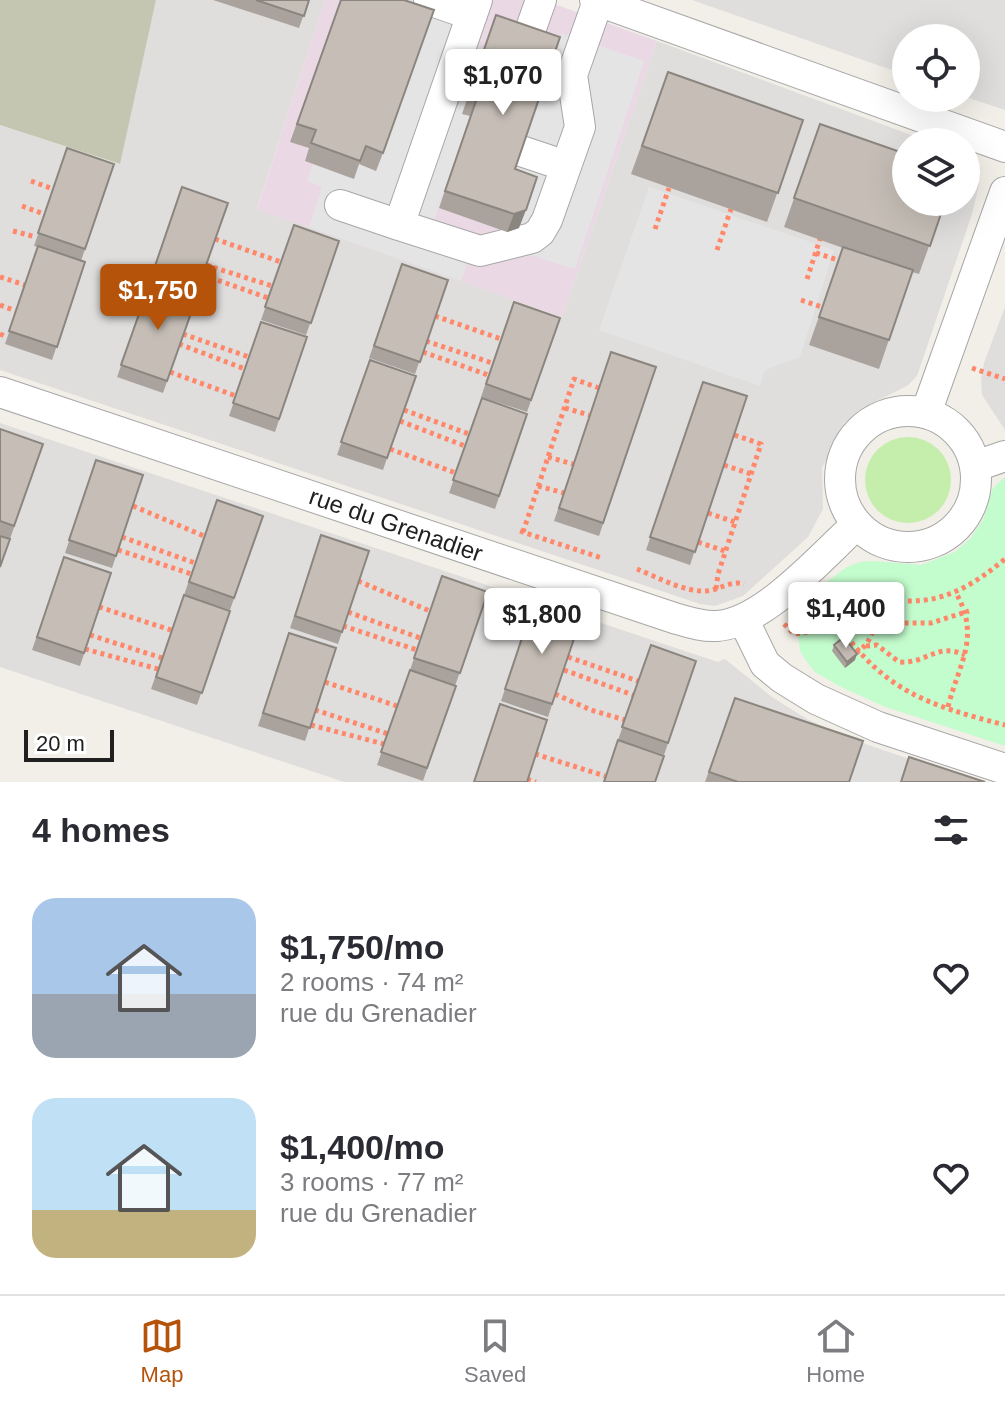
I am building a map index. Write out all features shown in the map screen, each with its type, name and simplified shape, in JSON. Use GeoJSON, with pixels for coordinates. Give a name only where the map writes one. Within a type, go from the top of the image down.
{"type":"FeatureCollection","features":[{"type":"Feature","properties":{"kind":"street"},"geometry":{"type":"LineString","coordinates":[[399,225],[475,8],[429,0]]}},
{"type":"Feature","properties":{"kind":"street"},"geometry":{"type":"LineString","coordinates":[[530,31],[541,0]]}},
{"type":"Feature","properties":{"kind":"street"},"geometry":{"type":"LineString","coordinates":[[340,205],[477,251],[532,238],[540,232],[580,127],[572,75],[597,0],[1005,147]]}},
{"type":"Feature","properties":{"kind":"street"},"geometry":{"type":"LineString","coordinates":[[521,151],[566,166]]}},
{"type":"Feature","properties":{"kind":"street"},"geometry":{"type":"LineString","coordinates":[[926,413],[1005,192]]}},
{"type":"Feature","properties":{"kind":"street","name":"rue du Grenadier"},"geometry":{"type":"LineString","coordinates":[[0,392],[691,623],[718,626],[743,619],[767,606],[857,524]]}},
{"type":"Feature","properties":{"kind":"street"},"geometry":{"type":"LineString","coordinates":[[904,411],[926,413],[946,422],[962,437],[976,466],[976,490],[968,512],[954,531],[933,543],[910,547],[886,544],[866,533],[845,506],[840,485],[842,464],[850,443],[865,427],[883,416],[904,411]]}},
{"type":"Feature","properties":{"kind":"street"},"geometry":{"type":"LineString","coordinates":[[976,466],[1005,456]]}},
{"type":"Feature","properties":{"kind":"street"},"geometry":{"type":"LineString","coordinates":[[743,619],[765,664],[816,699],[878,727],[1005,769]]}},
{"type":"Feature","properties":{"kind":"path"},"geometry":{"type":"LineString","coordinates":[[31,181],[53,189]]}},
{"type":"Feature","properties":{"kind":"path"},"geometry":{"type":"LineString","coordinates":[[655,229],[669,188]]}},
{"type":"Feature","properties":{"kind":"path"},"geometry":{"type":"LineString","coordinates":[[22,206],[44,214]]}},
{"type":"Feature","properties":{"kind":"path"},"geometry":{"type":"LineString","coordinates":[[717,250],[731,209]]}},
{"type":"Feature","properties":{"kind":"path"},"geometry":{"type":"LineString","coordinates":[[13,231],[36,237]]}},
{"type":"Feature","properties":{"kind":"path"},"geometry":{"type":"LineString","coordinates":[[215,239],[281,262]]}},
{"type":"Feature","properties":{"kind":"path"},"geometry":{"type":"LineString","coordinates":[[807,279],[820,239]]}},
{"type":"Feature","properties":{"kind":"path"},"geometry":{"type":"LineString","coordinates":[[816,253],[854,265]]}},
{"type":"Feature","properties":{"kind":"path"},"geometry":{"type":"LineString","coordinates":[[206,265],[272,286]]}},
{"type":"Feature","properties":{"kind":"path"},"geometry":{"type":"LineString","coordinates":[[203,275],[268,298]]}},
{"type":"Feature","properties":{"kind":"path"},"geometry":{"type":"LineString","coordinates":[[0,277],[25,285]]}},
{"type":"Feature","properties":{"kind":"path"},"geometry":{"type":"LineString","coordinates":[[801,300],[822,307]]}},
{"type":"Feature","properties":{"kind":"path"},"geometry":{"type":"LineString","coordinates":[[0,305],[16,311]]}},
{"type":"Feature","properties":{"kind":"path"},"geometry":{"type":"LineString","coordinates":[[435,316],[501,339]]}},
{"type":"Feature","properties":{"kind":"path"},"geometry":{"type":"LineString","coordinates":[[0,334],[7,337]]}},
{"type":"Feature","properties":{"kind":"path"},"geometry":{"type":"LineString","coordinates":[[183,334],[249,357]]}},
{"type":"Feature","properties":{"kind":"path"},"geometry":{"type":"LineString","coordinates":[[426,341],[492,363]]}},
{"type":"Feature","properties":{"kind":"path"},"geometry":{"type":"LineString","coordinates":[[179,344],[245,369]]}},
{"type":"Feature","properties":{"kind":"path"},"geometry":{"type":"LineString","coordinates":[[423,352],[488,375]]}},
{"type":"Feature","properties":{"kind":"path"},"geometry":{"type":"LineString","coordinates":[[976,369],[1005,379]]}},
{"type":"Feature","properties":{"kind":"path"},"geometry":{"type":"LineString","coordinates":[[170,372],[236,396]]}},
{"type":"Feature","properties":{"kind":"path"},"geometry":{"type":"LineString","coordinates":[[599,388],[574,379],[522,531],[602,558]]}},
{"type":"Feature","properties":{"kind":"path"},"geometry":{"type":"LineString","coordinates":[[565,408],[589,415]]}},
{"type":"Feature","properties":{"kind":"path"},"geometry":{"type":"LineString","coordinates":[[404,410],[469,434]]}},
{"type":"Feature","properties":{"kind":"path"},"geometry":{"type":"LineString","coordinates":[[400,421],[465,446]]}},
{"type":"Feature","properties":{"kind":"path"},"geometry":{"type":"LineString","coordinates":[[716,589],[725,551],[761,444],[734,435]]}},
{"type":"Feature","properties":{"kind":"path"},"geometry":{"type":"LineString","coordinates":[[390,449],[456,473]]}},
{"type":"Feature","properties":{"kind":"path"},"geometry":{"type":"LineString","coordinates":[[548,457],[573,464]]}},
{"type":"Feature","properties":{"kind":"path"},"geometry":{"type":"LineString","coordinates":[[724,465],[751,474]]}},
{"type":"Feature","properties":{"kind":"path"},"geometry":{"type":"LineString","coordinates":[[538,486],[564,493]]}},
{"type":"Feature","properties":{"kind":"path"},"geometry":{"type":"LineString","coordinates":[[133,506],[204,536]]}},
{"type":"Feature","properties":{"kind":"path"},"geometry":{"type":"LineString","coordinates":[[708,513],[735,522]]}},
{"type":"Feature","properties":{"kind":"path"},"geometry":{"type":"LineString","coordinates":[[122,537],[195,563]]}},
{"type":"Feature","properties":{"kind":"path"},"geometry":{"type":"LineString","coordinates":[[698,542],[725,551]]}},
{"type":"Feature","properties":{"kind":"path"},"geometry":{"type":"LineString","coordinates":[[118,550],[191,574]]}},
{"type":"Feature","properties":{"kind":"path"},"geometry":{"type":"LineString","coordinates":[[781,621],[794,634],[816,631],[837,623],[854,608],[868,602],[931,601],[956,593],[1005,559]]}},
{"type":"Feature","properties":{"kind":"path"},"geometry":{"type":"LineString","coordinates":[[637,569],[695,590],[716,589],[739,582],[751,589]]}},
{"type":"Feature","properties":{"kind":"path"},"geometry":{"type":"LineString","coordinates":[[358,581],[430,611]]}},
{"type":"Feature","properties":{"kind":"path"},"geometry":{"type":"LineString","coordinates":[[948,707],[970,632],[967,612],[956,593]]}},
{"type":"Feature","properties":{"kind":"path"},"geometry":{"type":"LineString","coordinates":[[99,607],[171,630]]}},
{"type":"Feature","properties":{"kind":"path"},"geometry":{"type":"LineString","coordinates":[[348,612],[420,638]]}},
{"type":"Feature","properties":{"kind":"path"},"geometry":{"type":"LineString","coordinates":[[852,656],[866,646],[879,623],[931,623],[967,612]]}},
{"type":"Feature","properties":{"kind":"path"},"geometry":{"type":"LineString","coordinates":[[837,623],[878,673],[896,686],[925,700],[1005,725]]}},
{"type":"Feature","properties":{"kind":"path"},"geometry":{"type":"LineString","coordinates":[[343,626],[417,650]]}},
{"type":"Feature","properties":{"kind":"path"},"geometry":{"type":"LineString","coordinates":[[90,635],[162,658]]}},
{"type":"Feature","properties":{"kind":"path"},"geometry":{"type":"LineString","coordinates":[[866,646],[877,645],[899,662],[920,661],[943,650],[955,650],[965,655]]}},
{"type":"Feature","properties":{"kind":"path"},"geometry":{"type":"LineString","coordinates":[[85,649],[158,669]]}},
{"type":"Feature","properties":{"kind":"path"},"geometry":{"type":"LineString","coordinates":[[568,657],[638,681]]}},
{"type":"Feature","properties":{"kind":"path"},"geometry":{"type":"LineString","coordinates":[[564,670],[633,695]]}},
{"type":"Feature","properties":{"kind":"path"},"geometry":{"type":"LineString","coordinates":[[325,682],[397,706]]}},
{"type":"Feature","properties":{"kind":"path"},"geometry":{"type":"LineString","coordinates":[[555,694],[591,710],[625,720]]}},
{"type":"Feature","properties":{"kind":"path"},"geometry":{"type":"LineString","coordinates":[[315,710],[388,734]]}},
{"type":"Feature","properties":{"kind":"path"},"geometry":{"type":"LineString","coordinates":[[311,725],[384,744]]}},
{"type":"Feature","properties":{"kind":"path"},"geometry":{"type":"LineString","coordinates":[[535,754],[605,776]]}},
{"type":"Feature","properties":{"kind":"path"},"geometry":{"type":"LineString","coordinates":[[527,779],[536,782]]}},
{"type":"Feature","properties":{"kind":"shaded area"},"geometry":{"type":"Polygon","coordinates":[[[0,0],[156,0],[120,164],[0,125],[0,0]]]}},
{"type":"Feature","properties":{"kind":"shaded area"},"geometry":{"type":"Polygon","coordinates":[[[156,0],[325,0],[257,208],[562,317],[657,41],[892,128],[892,216],[971,216],[917,376],[907,386],[874,402],[844,423],[822,468],[823,509],[808,537],[743,596],[715,606],[700,604],[0,370],[0,125],[119,164],[156,0]]]}},
{"type":"Feature","properties":{"kind":"shaded area"},"geometry":{"type":"Polygon","coordinates":[[[325,0],[543,0],[657,41],[562,317],[257,209],[325,0]]]}},
{"type":"Feature","properties":{"kind":"shaded area"},"geometry":{"type":"Polygon","coordinates":[[[348,0],[466,0],[463,40],[484,48],[462,113],[470,116],[429,235],[472,251],[461,281],[309,227],[322,187],[307,181],[313,164],[354,179],[359,164],[376,171],[348,0]]]}},
{"type":"Feature","properties":{"kind":"shaded area"},"geometry":{"type":"Polygon","coordinates":[[[692,0],[1005,0],[1005,110],[980,102],[980,24],[892,24],[892,70],[692,0]]]}},
{"type":"Feature","properties":{"kind":"shaded area"},"geometry":{"type":"Polygon","coordinates":[[[562,33],[644,61],[575,269],[527,254],[509,187],[562,33]]]}},
{"type":"Feature","properties":{"kind":"shaded area"},"geometry":{"type":"Polygon","coordinates":[[[649,187],[834,250],[800,357],[765,370],[760,386],[599,330],[649,187]]]}},
{"type":"Feature","properties":{"kind":"shaded area"},"geometry":{"type":"Polygon","coordinates":[[[1005,307],[1005,430],[982,395],[981,380],[984,363],[1005,307]]]}},
{"type":"Feature","properties":{"kind":"shaded area"},"geometry":{"type":"Polygon","coordinates":[[[0,423],[718,662],[725,659],[772,697],[807,719],[851,739],[976,782],[344,782],[0,667],[0,423]]]}},
{"type":"Feature","properties":{"kind":"green space"},"geometry":{"type":"Polygon","coordinates":[[[908,437],[932,444],[944,456],[951,480],[944,504],[932,516],[908,523],[884,516],[872,504],[865,480],[872,456],[884,444],[908,437]]]}},
{"type":"Feature","properties":{"kind":"green space"},"geometry":{"type":"Polygon","coordinates":[[[1005,477],[1005,746],[883,706],[815,672],[800,651],[797,625],[799,613],[812,593],[847,567],[860,562],[921,565],[955,552],[970,539],[983,520],[993,488],[1005,477]]]}},
{"type":"Feature","properties":{"kind":"building"},"geometry":{"type":"Polygon","coordinates":[[[256,0],[309,0],[304,16],[256,0]]]}},
{"type":"Feature","properties":{"kind":"building"},"geometry":{"type":"Polygon","coordinates":[[[341,0],[404,0],[434,10],[383,153],[366,146],[360,161],[311,143],[316,130],[297,124],[341,0]]]}},
{"type":"Feature","properties":{"kind":"building"},"geometry":{"type":"Polygon","coordinates":[[[496,15],[560,37],[515,169],[537,177],[526,210],[514,214],[445,191],[477,98],[468,96],[496,15]]]}},
{"type":"Feature","properties":{"kind":"building"},"geometry":{"type":"Polygon","coordinates":[[[668,72],[803,120],[778,193],[642,146],[668,72]]]}},
{"type":"Feature","properties":{"kind":"building"},"geometry":{"type":"Polygon","coordinates":[[[820,124],[892,149],[892,216],[940,216],[930,246],[794,198],[820,124]]]}},
{"type":"Feature","properties":{"kind":"building"},"geometry":{"type":"Polygon","coordinates":[[[67,148],[114,164],[85,249],[38,233],[67,148]]]}},
{"type":"Feature","properties":{"kind":"building"},"geometry":{"type":"Polygon","coordinates":[[[182,187],[228,203],[199,285],[154,269],[182,187]]]}},
{"type":"Feature","properties":{"kind":"building"},"geometry":{"type":"Polygon","coordinates":[[[294,225],[339,241],[311,323],[265,307],[294,225]]]}},
{"type":"Feature","properties":{"kind":"building"},"geometry":{"type":"Polygon","coordinates":[[[38,246],[85,262],[57,347],[9,331],[38,246]]]}},
{"type":"Feature","properties":{"kind":"building"},"geometry":{"type":"Polygon","coordinates":[[[843,247],[913,270],[889,340],[819,317],[843,247]]]}},
{"type":"Feature","properties":{"kind":"building"},"geometry":{"type":"Polygon","coordinates":[[[402,264],[448,280],[420,362],[374,346],[402,264]]]}},
{"type":"Feature","properties":{"kind":"building"},"geometry":{"type":"Polygon","coordinates":[[[150,283],[196,299],[167,381],[121,365],[150,283]]]}},
{"type":"Feature","properties":{"kind":"building"},"geometry":{"type":"Polygon","coordinates":[[[514,302],[560,318],[531,400],[486,384],[514,302]]]}},
{"type":"Feature","properties":{"kind":"building"},"geometry":{"type":"Polygon","coordinates":[[[261,322],[307,337],[279,419],[233,403],[261,322]]]}},
{"type":"Feature","properties":{"kind":"building"},"geometry":{"type":"Polygon","coordinates":[[[611,352],[656,367],[603,523],[559,508],[611,352]]]}},
{"type":"Feature","properties":{"kind":"building"},"geometry":{"type":"Polygon","coordinates":[[[370,360],[416,376],[387,458],[341,442],[370,360]]]}},
{"type":"Feature","properties":{"kind":"building"},"geometry":{"type":"Polygon","coordinates":[[[703,382],[747,396],[695,552],[650,537],[703,382]]]}},
{"type":"Feature","properties":{"kind":"building"},"geometry":{"type":"Polygon","coordinates":[[[482,398],[527,414],[499,496],[453,480],[482,398]]]}},
{"type":"Feature","properties":{"kind":"building"},"geometry":{"type":"Polygon","coordinates":[[[0,429],[43,444],[14,526],[0,521],[0,429]]]}},
{"type":"Feature","properties":{"kind":"building"},"geometry":{"type":"Polygon","coordinates":[[[96,460],[143,475],[116,556],[69,540],[96,460]]]}},
{"type":"Feature","properties":{"kind":"building"},"geometry":{"type":"Polygon","coordinates":[[[217,500],[263,516],[234,598],[189,582],[217,500]]]}},
{"type":"Feature","properties":{"kind":"building"},"geometry":{"type":"Polygon","coordinates":[[[321,535],[369,551],[342,632],[295,616],[321,535]]]}},
{"type":"Feature","properties":{"kind":"building"},"geometry":{"type":"Polygon","coordinates":[[[0,536],[10,539],[0,567],[0,536]]]}},
{"type":"Feature","properties":{"kind":"building"},"geometry":{"type":"Polygon","coordinates":[[[64,557],[111,573],[84,653],[37,637],[64,557]]]}},
{"type":"Feature","properties":{"kind":"building"},"geometry":{"type":"Polygon","coordinates":[[[442,576],[488,592],[460,673],[414,658],[442,576]]]}},
{"type":"Feature","properties":{"kind":"building"},"geometry":{"type":"Polygon","coordinates":[[[184,595],[230,611],[202,693],[156,677],[184,595]]]}},
{"type":"Feature","properties":{"kind":"building"},"geometry":{"type":"Polygon","coordinates":[[[532,608],[579,624],[552,704],[505,689],[532,608]]]}},
{"type":"Feature","properties":{"kind":"building"},"geometry":{"type":"Polygon","coordinates":[[[289,633],[336,648],[310,728],[263,713],[289,633]]]}},
{"type":"Feature","properties":{"kind":"building"},"geometry":{"type":"Polygon","coordinates":[[[844,637],[857,654],[847,662],[834,645],[844,637]]]}},
{"type":"Feature","properties":{"kind":"building"},"geometry":{"type":"Polygon","coordinates":[[[651,645],[696,661],[668,743],[622,727],[651,645]]]}},
{"type":"Feature","properties":{"kind":"building"},"geometry":{"type":"Polygon","coordinates":[[[410,670],[456,686],[427,768],[381,752],[410,670]]]}},
{"type":"Feature","properties":{"kind":"building"},"geometry":{"type":"Polygon","coordinates":[[[735,698],[863,741],[849,782],[738,782],[709,772],[735,698]]]}},
{"type":"Feature","properties":{"kind":"building"},"geometry":{"type":"Polygon","coordinates":[[[500,704],[547,720],[527,782],[474,782],[500,704]]]}},
{"type":"Feature","properties":{"kind":"building"},"geometry":{"type":"Polygon","coordinates":[[[618,740],[664,756],[655,782],[604,782],[618,740]]]}},
{"type":"Feature","properties":{"kind":"building"},"geometry":{"type":"Polygon","coordinates":[[[909,757],[985,782],[901,782],[909,757]]]}}]}
